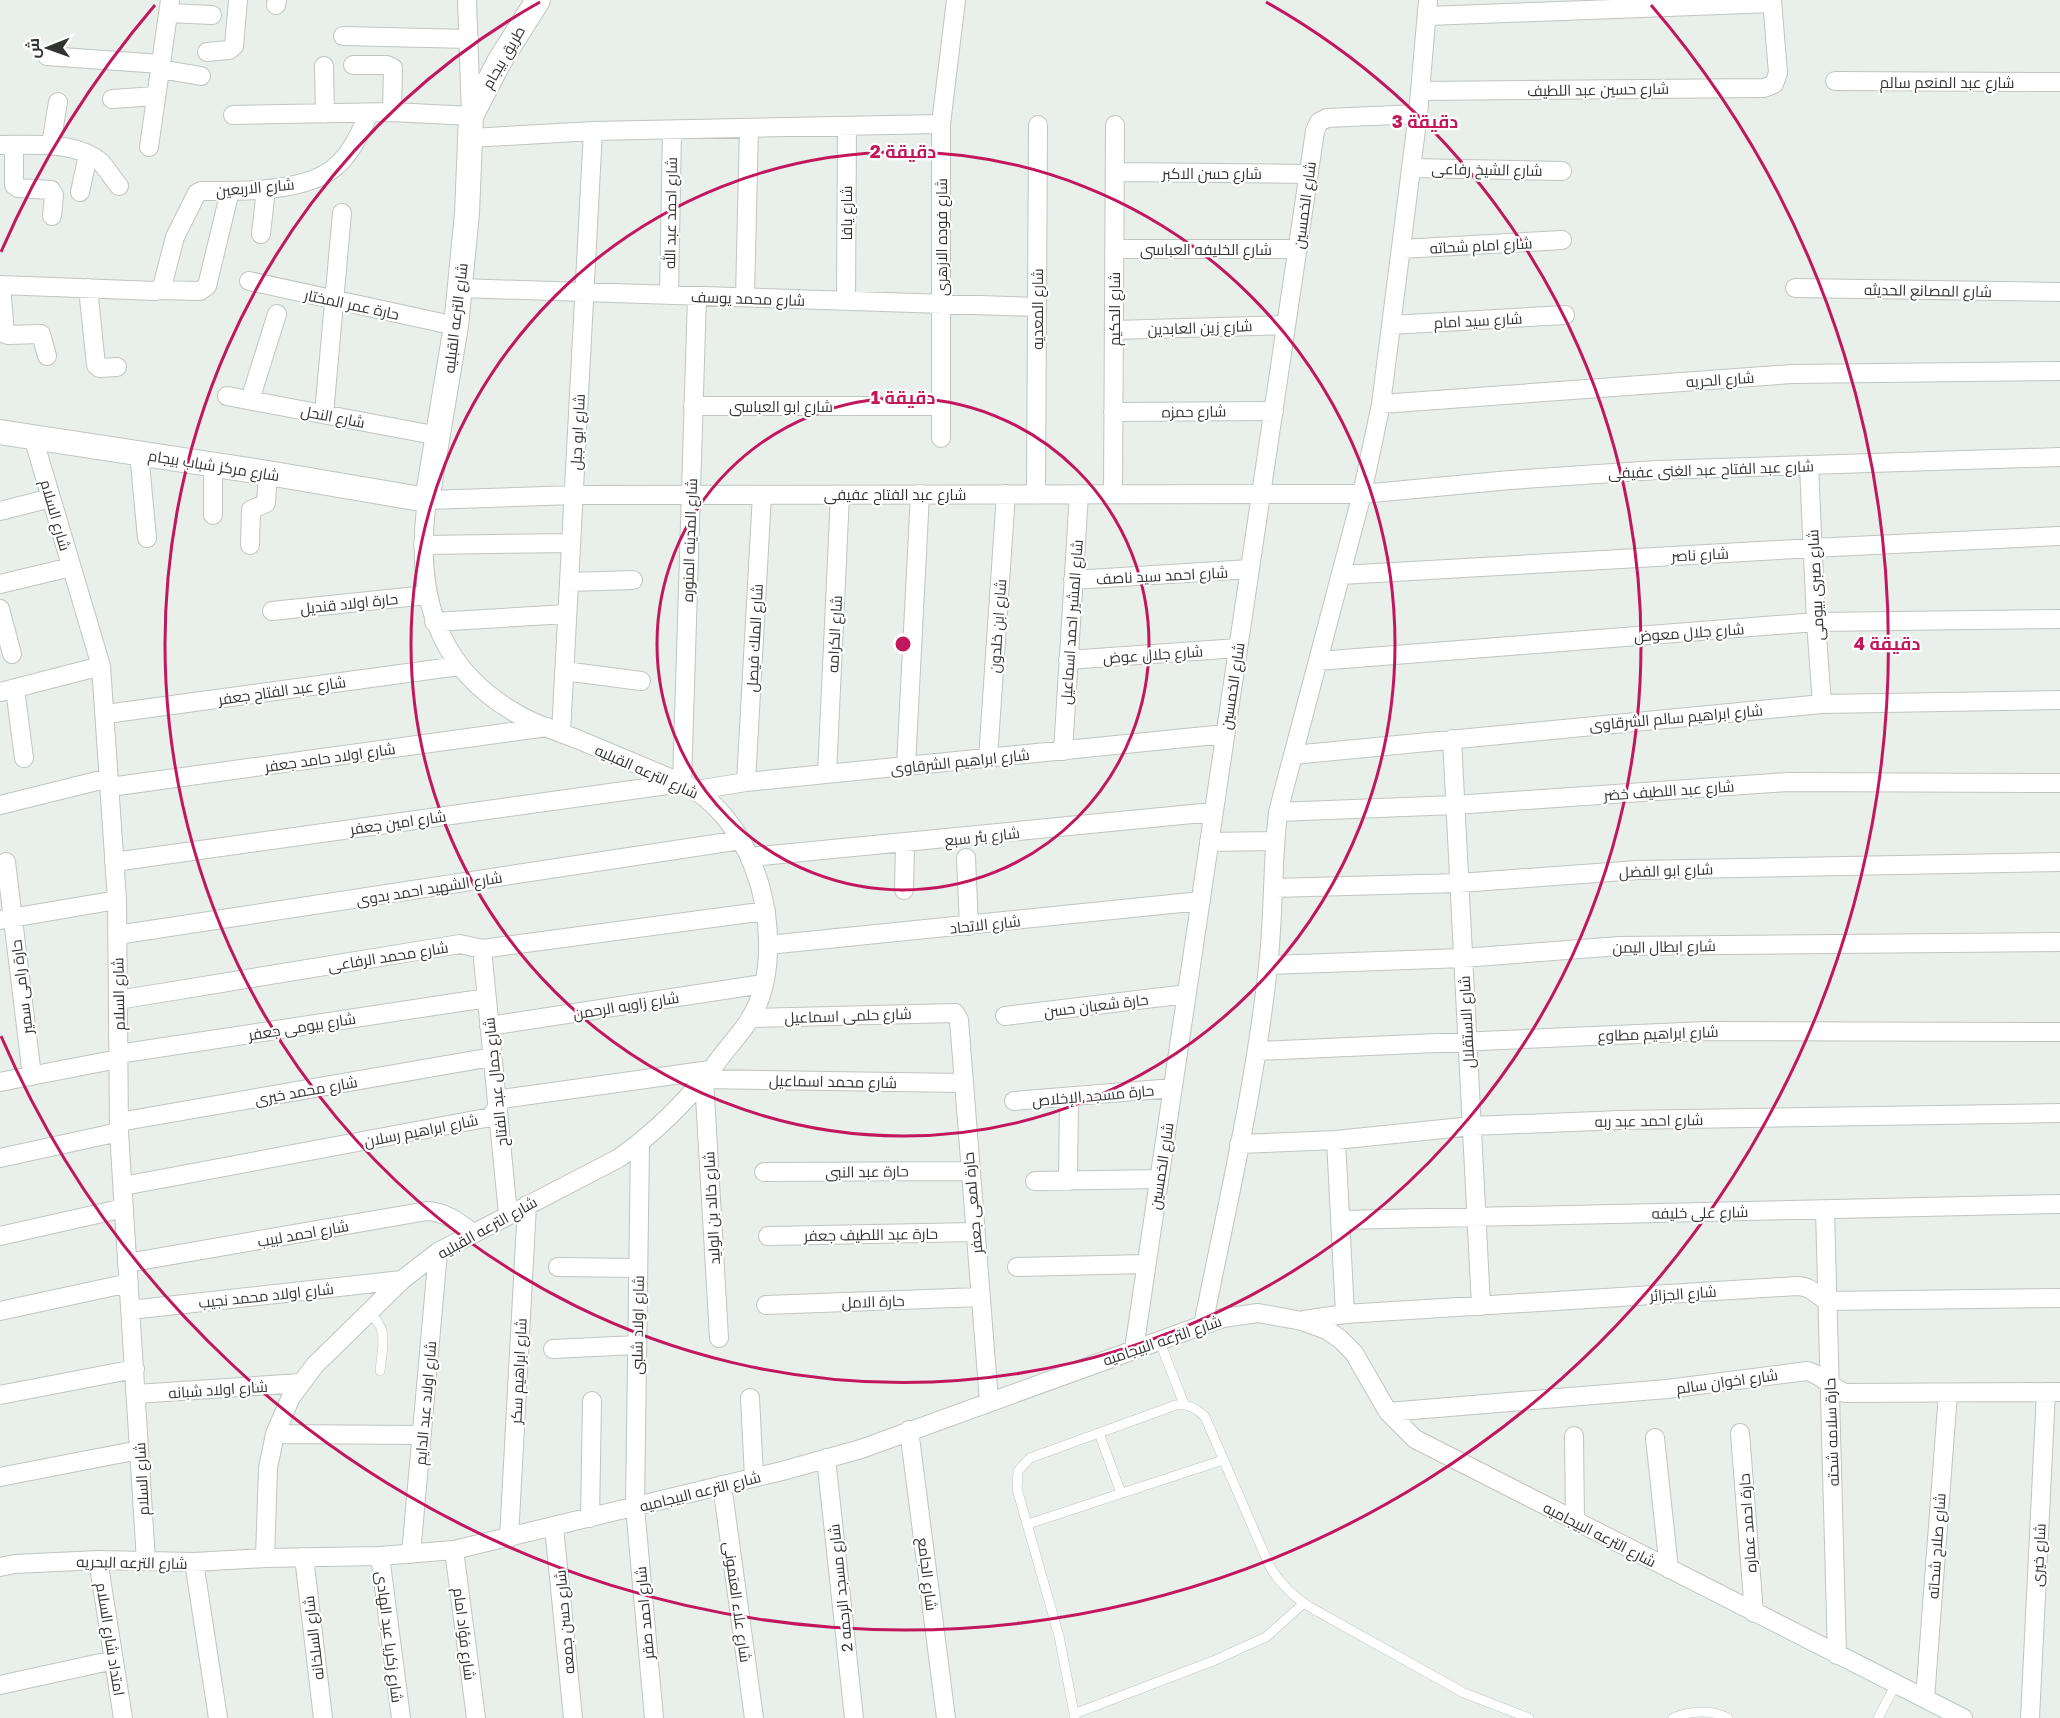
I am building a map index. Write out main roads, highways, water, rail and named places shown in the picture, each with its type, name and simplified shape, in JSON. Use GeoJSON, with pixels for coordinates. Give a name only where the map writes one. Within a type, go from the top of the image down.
{"type":"FeatureCollection","features":[{"type":"Feature","properties":{"kind":"main road","name":"طريق بيجام"},"geometry":{"type":"LineString","coordinates":[[471,127],[499,62],[538,0]]}},
{"type":"Feature","properties":{"kind":"main road","name":"شارع الترعه القبليه"},"geometry":{"type":"LineString","coordinates":[[427,500],[456,326],[471,127]]}},
{"type":"Feature","properties":{"kind":"main road","name":"شارع مركز شباب بيجام"},"geometry":{"type":"LineString","coordinates":[[0,432],[268,472],[427,500]]}}]}
